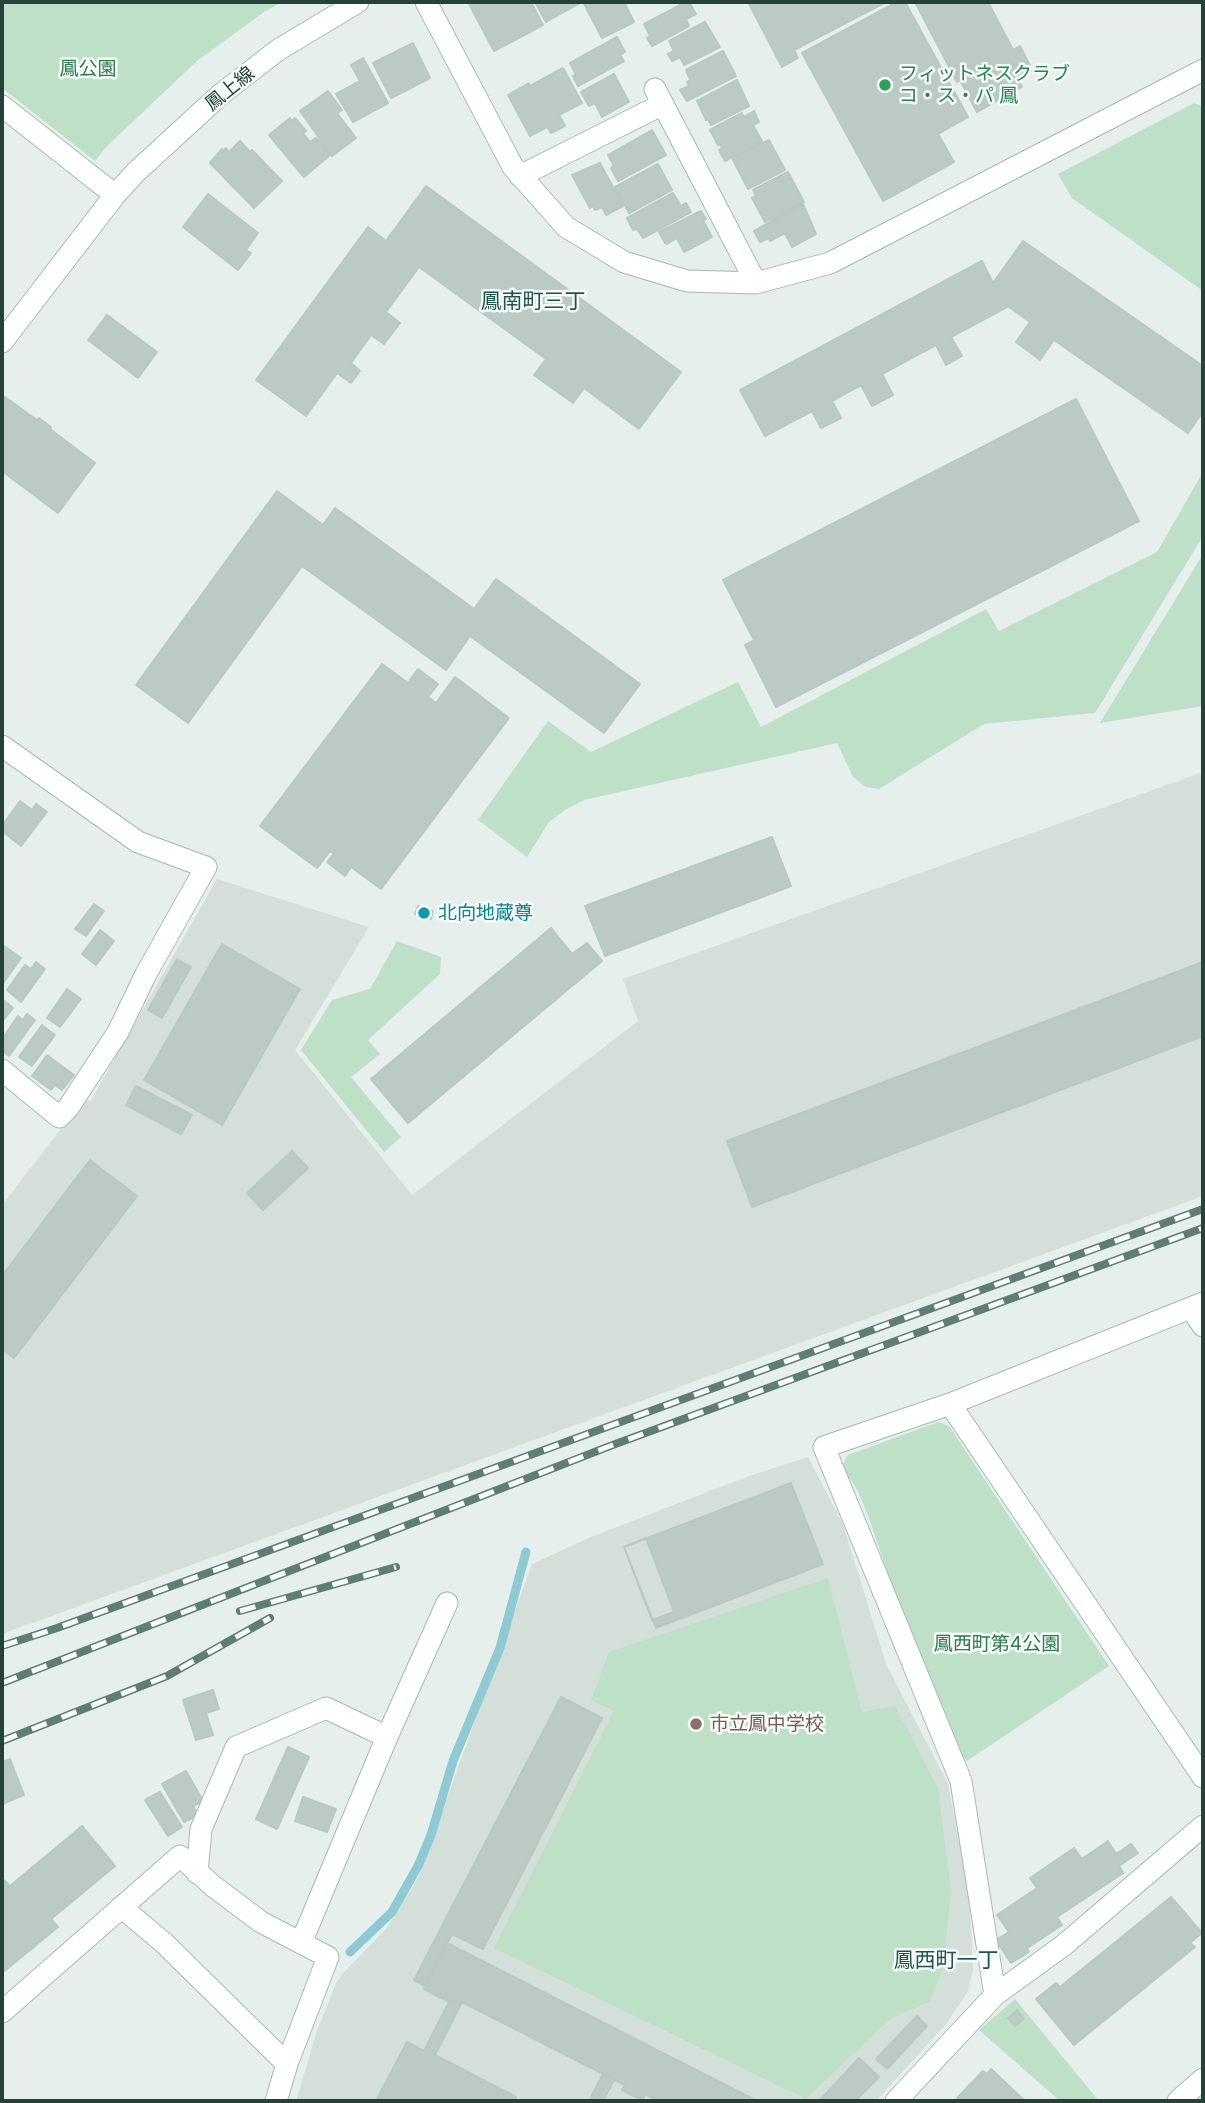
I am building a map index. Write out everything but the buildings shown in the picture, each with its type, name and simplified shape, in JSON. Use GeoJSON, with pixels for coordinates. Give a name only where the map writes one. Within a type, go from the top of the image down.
{"type":"FeatureCollection","features":[{"type":"Feature","properties":{"kind":"street","name":"鳳上線"},"geometry":{"type":"LineString","coordinates":[[5,331],[136,172],[220,95],[278,50],[358,2]]}},
{"type":"Feature","properties":{"kind":"street"},"geometry":{"type":"LineString","coordinates":[[426,2],[513,167],[566,227],[624,262],[687,281],[756,283],[830,263],[1203,70]]}},
{"type":"Feature","properties":{"kind":"street"},"geometry":{"type":"LineString","coordinates":[[520,176],[659,96],[756,283]]}},
{"type":"Feature","properties":{"kind":"street"},"geometry":{"type":"LineString","coordinates":[[2,106],[115,195]]}},
{"type":"Feature","properties":{"kind":"street"},"geometry":{"type":"LineString","coordinates":[[2,746],[138,842],[206,867],[146,974],[118,1032],[68,1108],[59,1117],[2,1070]]}},
{"type":"Feature","properties":{"kind":"street"},"geometry":{"type":"LineString","coordinates":[[995,1995],[961,1781],[824,1447],[950,1404],[1197,1305],[1203,1326]]}},
{"type":"Feature","properties":{"kind":"street"},"geometry":{"type":"LineString","coordinates":[[950,1404],[1203,1777]]}},
{"type":"Feature","properties":{"kind":"street"},"geometry":{"type":"LineString","coordinates":[[301,1943],[387,1737],[447,1603]]}},
{"type":"Feature","properties":{"kind":"street"},"geometry":{"type":"LineString","coordinates":[[197,1873],[201,1829],[236,1747],[326,1708],[387,1737]]}},
{"type":"Feature","properties":{"kind":"street"},"geometry":{"type":"LineString","coordinates":[[896,2101],[995,1995],[1064,1945],[1203,1826]]}},
{"type":"Feature","properties":{"kind":"street"},"geometry":{"type":"LineString","coordinates":[[2,2012],[180,1856],[197,1873],[261,1922],[328,1957],[287,2064],[276,2101]]}},
{"type":"Feature","properties":{"kind":"street"},"geometry":{"type":"LineString","coordinates":[[121,1907],[164,1943],[287,2064]]}},
{"type":"Feature","properties":{"kind":"street"},"geometry":{"type":"LineString","coordinates":[[1178,2101],[1203,2079]]}},
{"type":"Feature","properties":{"kind":"shaded area"},"geometry":{"type":"Polygon","coordinates":[[[1203,772],[1203,1196],[2,1634],[2,1205],[84,1099],[90,1102],[217,879],[369,927],[295,1050],[412,1195],[638,1021],[623,979],[1203,772]]]}},
{"type":"Feature","properties":{"kind":"shaded area","name":"市立鳳中学校"},"geometry":{"type":"Polygon","coordinates":[[[808,1457],[843,1524],[886,1664],[948,1784],[969,1893],[973,1970],[968,1991],[946,2024],[876,2101],[296,2101],[317,2031],[336,1983],[386,1929],[418,1878],[532,1564],[591,1537],[749,1476],[808,1457]]]}},
{"type":"Feature","properties":{"kind":"green space","name":"鳳公園"},"geometry":{"type":"Polygon","coordinates":[[[2,2],[282,2],[197,61],[106,147],[95,161],[2,88],[2,2]]]}},
{"type":"Feature","properties":{"kind":"green space"},"geometry":{"type":"Polygon","coordinates":[[[1194,103],[1203,106],[1203,291],[1072,198],[1058,174],[1194,103]]]}},
{"type":"Feature","properties":{"kind":"green space"},"geometry":{"type":"Polygon","coordinates":[[[1203,472],[1203,536],[1095,713],[984,724],[879,789],[866,787],[853,777],[837,743],[584,800],[549,822],[527,857],[478,820],[548,721],[591,752],[738,682],[761,727],[986,609],[999,631],[1157,552],[1203,472]]]}},
{"type":"Feature","properties":{"kind":"green space"},"geometry":{"type":"Polygon","coordinates":[[[1203,554],[1203,706],[1100,723],[1203,554]]]}},
{"type":"Feature","properties":{"kind":"green space"},"geometry":{"type":"Polygon","coordinates":[[[397,941],[441,957],[440,974],[368,1040],[380,1054],[351,1077],[401,1137],[384,1152],[301,1050],[332,1000],[370,989],[397,941]]]}},
{"type":"Feature","properties":{"kind":"green space","name":"鳳西町第4公園"},"geometry":{"type":"Polygon","coordinates":[[[938,1422],[949,1426],[1109,1666],[967,1761],[951,1743],[869,1518],[858,1491],[842,1466],[848,1455],[938,1422]]]}},
{"type":"Feature","properties":{"kind":"green space"},"geometry":{"type":"Polygon","coordinates":[[[828,1578],[862,1712],[895,1706],[938,1788],[951,1891],[943,1970],[929,2002],[890,2019],[806,2099],[494,1948],[614,1711],[591,1700],[609,1652],[828,1578]]]}},
{"type":"Feature","properties":{"kind":"green space"},"geometry":{"type":"Polygon","coordinates":[[[1015,1999],[1099,2101],[1060,2101],[979,2030],[1015,1999]]]}},
{"type":"Feature","properties":{"kind":"waterway"},"geometry":{"type":"LineString","coordinates":[[350,1952],[392,1912],[418,1866],[431,1835],[453,1761],[500,1648],[526,1552]]}},
{"type":"Feature","properties":{"kind":"railway"},"geometry":{"type":"LineString","coordinates":[[2,1646],[1203,1209]]}},
{"type":"Feature","properties":{"kind":"railway"},"geometry":{"type":"LineString","coordinates":[[2,1683],[610,1446],[1203,1228]]}},
{"type":"Feature","properties":{"kind":"railway"},"geometry":{"type":"LineString","coordinates":[[240,1611],[396,1567]]}},
{"type":"Feature","properties":{"kind":"railway"},"geometry":{"type":"LineString","coordinates":[[2,1741],[167,1676],[270,1618]]}},
{"type":"Feature","properties":{"kind":"place","name":"フィットネスクラブ コ・ス・パ 鳳"},"geometry":{"type":"Point","coordinates":[885,85]}},
{"type":"Feature","properties":{"kind":"place","name":"北向地蔵尊"},"geometry":{"type":"Point","coordinates":[424,913]}},
{"type":"Feature","properties":{"kind":"place","name":"市立鳳中学校"},"geometry":{"type":"Point","coordinates":[696,1724]}},
{"type":"Feature","properties":{"kind":"district","name":"鳳南町三丁"},"geometry":{"type":"Point","coordinates":[533,302]}},
{"type":"Feature","properties":{"kind":"district","name":"鳳西町一丁"},"geometry":{"type":"Point","coordinates":[946,1961]}}]}
